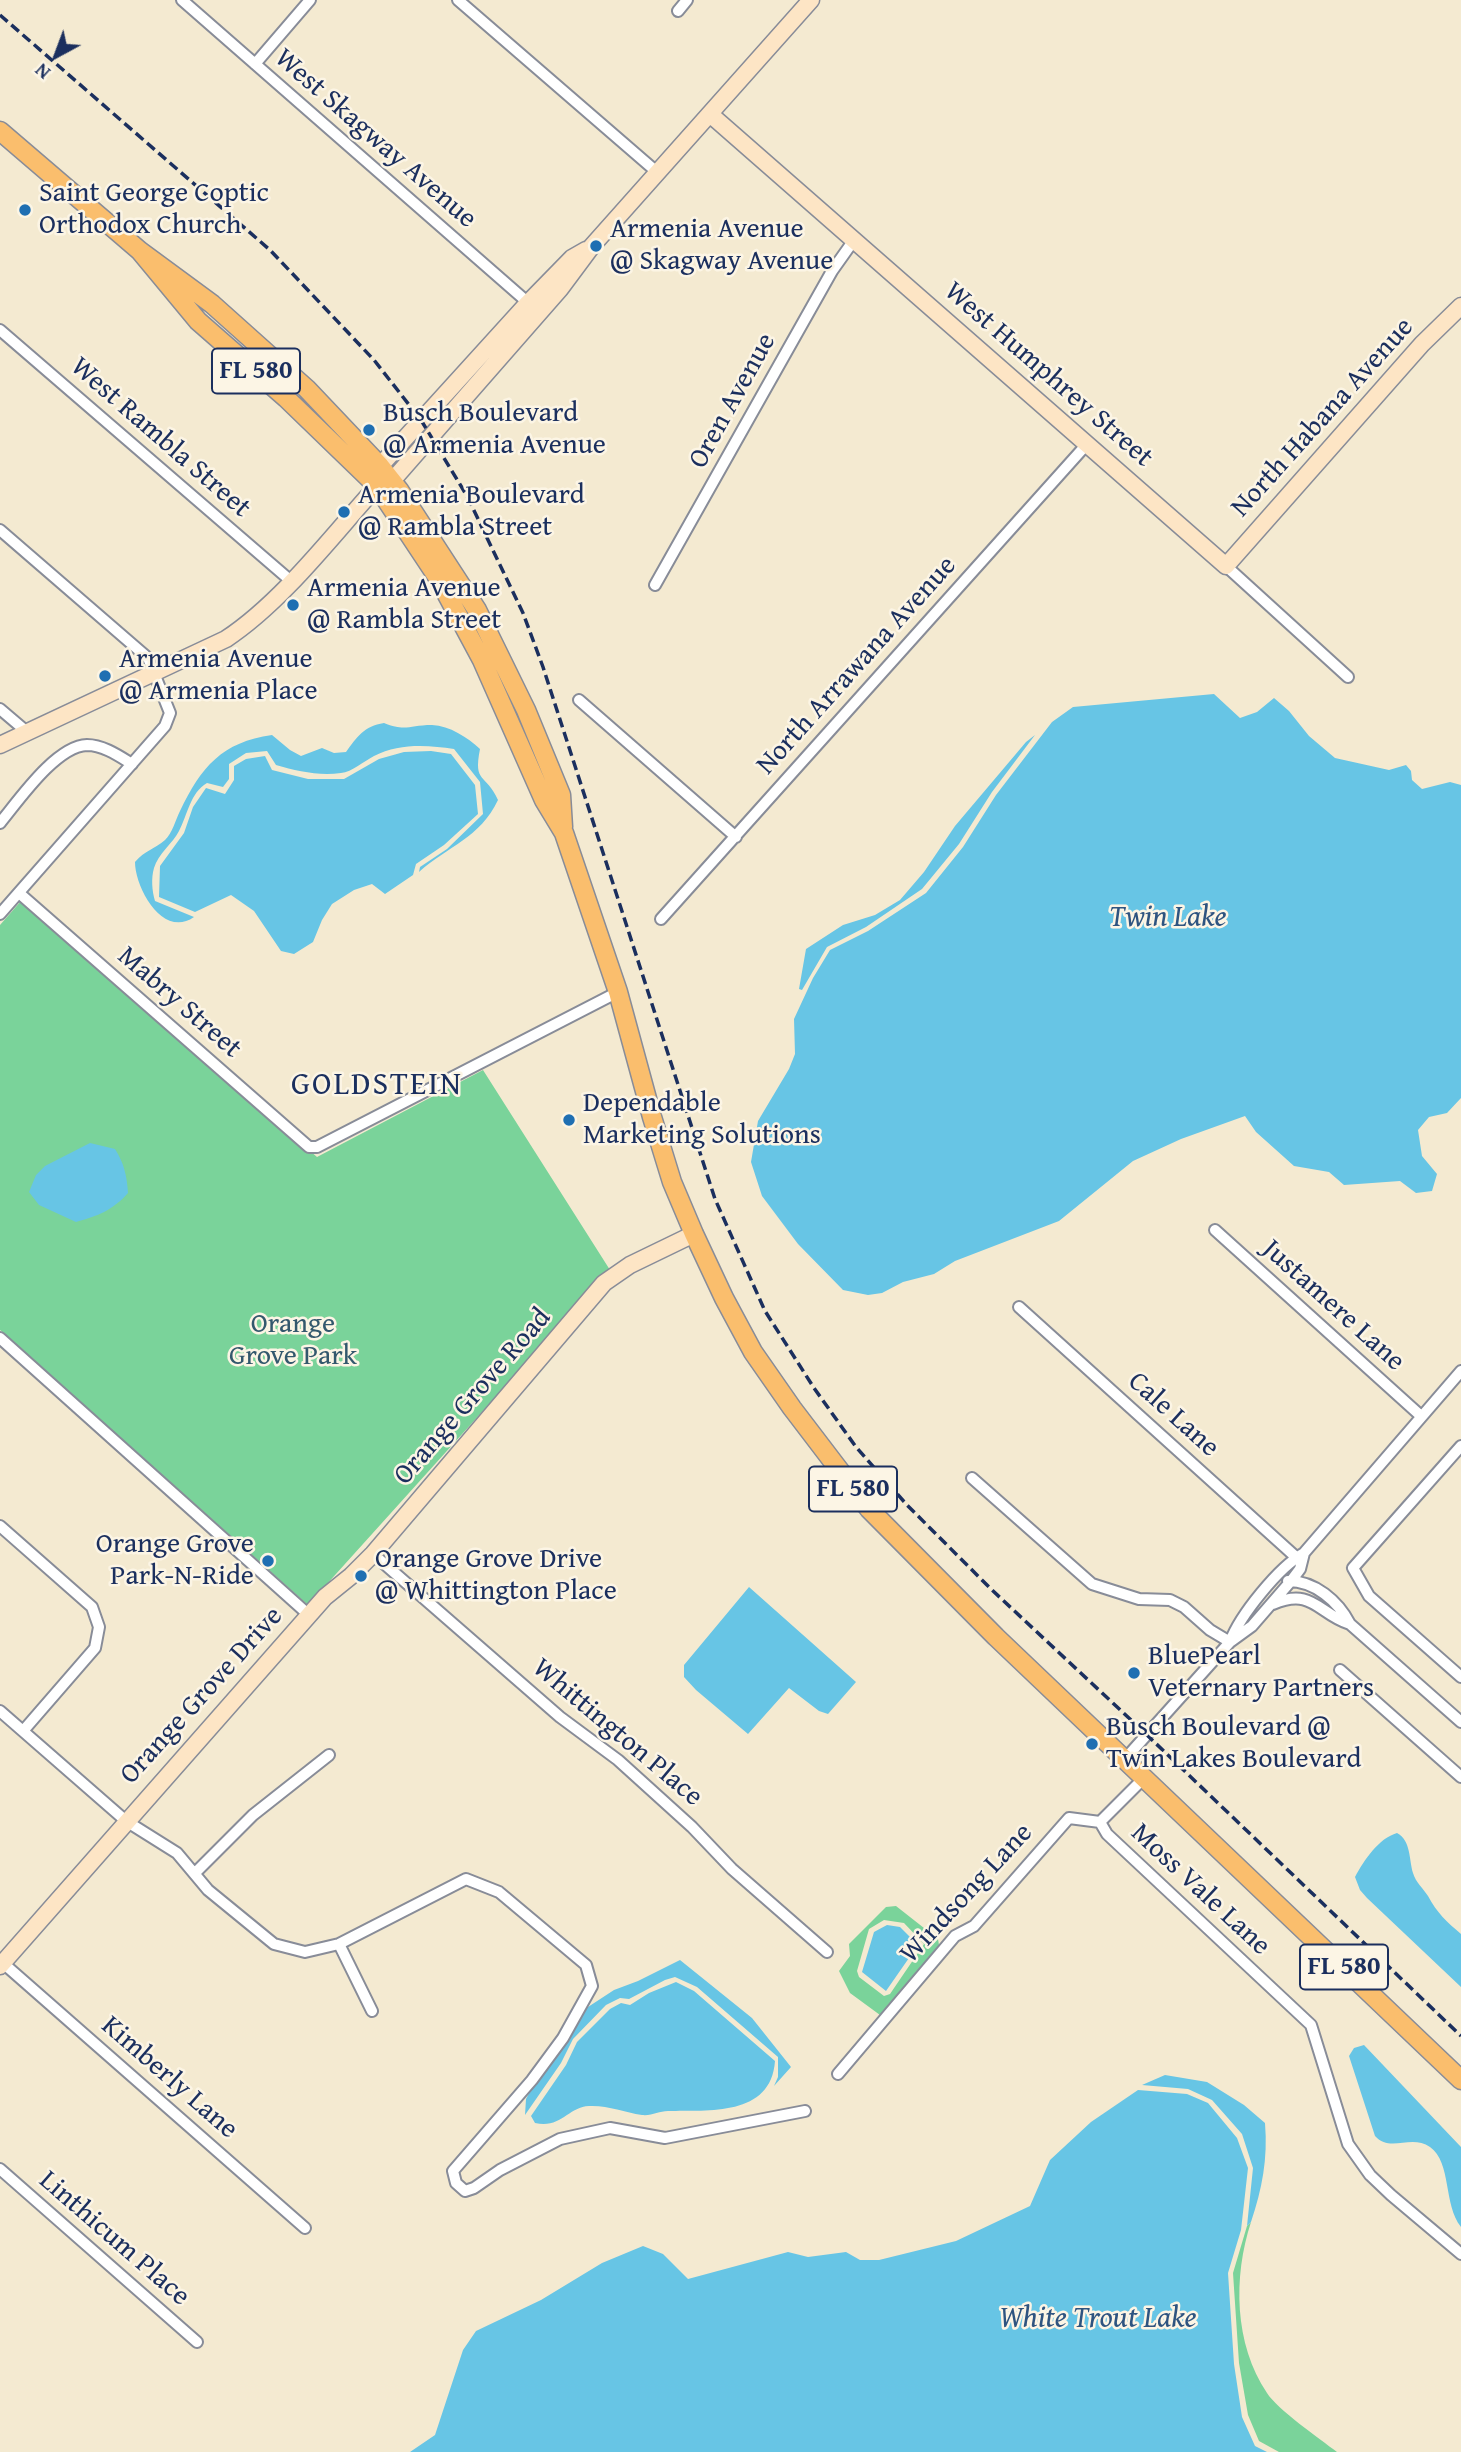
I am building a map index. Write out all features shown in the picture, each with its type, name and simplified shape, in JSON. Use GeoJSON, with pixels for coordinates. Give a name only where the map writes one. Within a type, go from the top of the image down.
{"type":"FeatureCollection","features":[{"type":"Feature","properties":{"kind":"main road","name":"FL 580"},"geometry":{"type":"LineString","coordinates":[[0,131],[140,251],[212,304],[307,389],[380,466]]}},
{"type":"Feature","properties":{"kind":"main road","name":"FL 580"},"geometry":{"type":"LineString","coordinates":[[140,251],[198,321],[384,484],[443,586],[482,660],[544,800],[564,833],[618,992],[652,1118],[694,1234],[753,1352],[831,1462],[869,1509],[996,1637],[1461,2080]]}},
{"type":"Feature","properties":{"kind":"main road"},"geometry":{"type":"LineString","coordinates":[[380,466],[384,484]]}},
{"type":"Feature","properties":{"kind":"street","name":"West Skagway Avenue"},"geometry":{"type":"LineString","coordinates":[[182,0],[533,307]]}},
{"type":"Feature","properties":{"kind":"street"},"geometry":{"type":"LineString","coordinates":[[255,64],[310,0]]}},
{"type":"Feature","properties":{"kind":"street"},"geometry":{"type":"LineString","coordinates":[[458,0],[658,173]]}},
{"type":"Feature","properties":{"kind":"street"},"geometry":{"type":"LineString","coordinates":[[678,11],[687,0]]}},
{"type":"Feature","properties":{"kind":"street"},"geometry":{"type":"LineString","coordinates":[[380,466],[533,307],[573,274],[592,246],[811,0]]}},
{"type":"Feature","properties":{"kind":"street","name":"West Humphrey Street"},"geometry":{"type":"LineString","coordinates":[[711,115],[1087,443],[1348,677]]}},
{"type":"Feature","properties":{"kind":"street","name":"Oren Avenue"},"geometry":{"type":"LineString","coordinates":[[655,585],[832,271],[854,240]]}},
{"type":"Feature","properties":{"kind":"street","name":"North Habana Avenue"},"geometry":{"type":"LineString","coordinates":[[1226,566],[1422,344],[1461,306]]}},
{"type":"Feature","properties":{"kind":"street"},"geometry":{"type":"LineString","coordinates":[[0,745],[226,639],[248,624],[384,484],[533,307]]}},
{"type":"Feature","properties":{"kind":"street","name":"West Rambla Street"},"geometry":{"type":"LineString","coordinates":[[0,330],[291,581]]}},
{"type":"Feature","properties":{"kind":"street","name":"North Arrawana Avenue"},"geometry":{"type":"LineString","coordinates":[[661,919],[1087,443]]}},
{"type":"Feature","properties":{"kind":"street"},"geometry":{"type":"LineString","coordinates":[[0,530],[148,658],[170,713],[165,726],[19,893],[2,908]]}},
{"type":"Feature","properties":{"kind":"street"},"geometry":{"type":"LineString","coordinates":[[579,700],[736,837]]}},
{"type":"Feature","properties":{"kind":"street"},"geometry":{"type":"LineString","coordinates":[[0,709],[27,732]]}},
{"type":"Feature","properties":{"kind":"street"},"geometry":{"type":"LineString","coordinates":[[0,823],[68,749],[88,745],[108,750],[132,764]]}},
{"type":"Feature","properties":{"kind":"street","name":"Mabry Street"},"geometry":{"type":"LineString","coordinates":[[19,893],[309,1147],[317,1147],[618,992]]}},
{"type":"Feature","properties":{"kind":"street","name":"Justamere Lane"},"geometry":{"type":"LineString","coordinates":[[1215,1230],[1421,1416]]}},
{"type":"Feature","properties":{"kind":"street","name":"Orange Grove Road"},"geometry":{"type":"LineString","coordinates":[[309,1615],[373,1554],[604,1283],[630,1265],[694,1234]]}},
{"type":"Feature","properties":{"kind":"street","name":"Cale Lane"},"geometry":{"type":"LineString","coordinates":[[1019,1307],[1300,1555]]}},
{"type":"Feature","properties":{"kind":"street","name":"Orange Grove Drive"},"geometry":{"type":"LineString","coordinates":[[0,1338],[309,1615],[1,1965]]}},
{"type":"Feature","properties":{"kind":"street"},"geometry":{"type":"LineString","coordinates":[[1230,1642],[1242,1617],[1461,1371]]}},
{"type":"Feature","properties":{"kind":"street"},"geometry":{"type":"LineString","coordinates":[[1461,1446],[1353,1567],[1369,1595],[1461,1677]]}},
{"type":"Feature","properties":{"kind":"street"},"geometry":{"type":"LineString","coordinates":[[972,1478],[1092,1584],[1139,1599],[1170,1600],[1184,1607],[1210,1630],[1230,1642]]}},
{"type":"Feature","properties":{"kind":"street"},"geometry":{"type":"LineString","coordinates":[[0,1526],[92,1607],[99,1627],[94,1648],[23,1731]]}},
{"type":"Feature","properties":{"kind":"street","name":"Whittington Place"},"geometry":{"type":"LineString","coordinates":[[373,1554],[560,1717],[618,1760],[692,1827],[732,1869],[827,1952]]}},
{"type":"Feature","properties":{"kind":"street"},"geometry":{"type":"LineString","coordinates":[[1125,1759],[1230,1642],[1252,1626],[1291,1581],[1300,1569],[1300,1555]]}},
{"type":"Feature","properties":{"kind":"street"},"geometry":{"type":"LineString","coordinates":[[1272,1583],[1303,1583],[1325,1595],[1342,1609],[1350,1624],[1461,1722]]}},
{"type":"Feature","properties":{"kind":"street"},"geometry":{"type":"LineString","coordinates":[[1269,1605],[1286,1599],[1303,1599],[1317,1604],[1339,1620],[1350,1624]]}},
{"type":"Feature","properties":{"kind":"street"},"geometry":{"type":"LineString","coordinates":[[1340,1670],[1461,1777]]}},
{"type":"Feature","properties":{"kind":"street"},"geometry":{"type":"LineString","coordinates":[[0,1711],[126,1821],[177,1853],[208,1890],[274,1944],[305,1952],[339,1944],[466,1880],[499,1892],[586,1965],[592,1986],[563,2038],[532,2080],[453,2171],[456,2183],[465,2191],[560,2139],[610,2128],[665,2138],[805,2111]]}},
{"type":"Feature","properties":{"kind":"street"},"geometry":{"type":"LineString","coordinates":[[195,1873],[253,1815],[329,1755]]}},
{"type":"Feature","properties":{"kind":"street"},"geometry":{"type":"LineString","coordinates":[[1100,1822],[1145,1777]]}},
{"type":"Feature","properties":{"kind":"street","name":"Windsong Lane"},"geometry":{"type":"LineString","coordinates":[[838,2074],[956,1936],[974,1926],[1069,1818],[1100,1822]]}},
{"type":"Feature","properties":{"kind":"street","name":"Moss Vale Lane"},"geometry":{"type":"LineString","coordinates":[[1100,1822],[1107,1834],[1311,2025],[1348,2144],[1370,2175],[1404,2208],[1461,2254]]}},
{"type":"Feature","properties":{"kind":"street"},"geometry":{"type":"LineString","coordinates":[[339,1944],[372,2011]]}},
{"type":"Feature","properties":{"kind":"street","name":"Kimberly Lane"},"geometry":{"type":"LineString","coordinates":[[1,1965],[305,2228]]}},
{"type":"Feature","properties":{"kind":"street","name":"Linthicum Place"},"geometry":{"type":"LineString","coordinates":[[0,2169],[197,2342]]}},
{"type":"Feature","properties":{"kind":"green space","name":"Orange Grove Park"},"geometry":{"type":"Polygon","coordinates":[[[21,901],[317,1157],[483,1070],[610,1270],[308,1605],[0,1330],[0,925],[21,901]]]}},
{"type":"Feature","properties":{"kind":"green space"},"geometry":{"type":"Polygon","coordinates":[[[896,1906],[938,1939],[939,1945],[880,2015],[850,1993],[839,1971],[850,1956],[849,1944],[886,1907],[896,1906]],[[884,1920],[869,1929],[857,1971],[859,1977],[884,1996],[890,1994],[924,1944],[904,1923],[884,1920]]]}},
{"type":"Feature","properties":{"kind":"green space"},"geometry":{"type":"Polygon","coordinates":[[[1251,2222],[1239,2287],[1243,2332],[1248,2353],[1256,2374],[1272,2400],[1337,2452],[1279,2452],[1259,2441],[1248,2415],[1239,2363],[1233,2273],[1247,2226],[1251,2222]]]}},
{"type":"Feature","properties":{"kind":"water","name":"Twin Lake"},"geometry":{"type":"Polygon","coordinates":[[[1214,694],[1240,718],[1257,712],[1274,698],[1289,711],[1309,736],[1335,758],[1389,770],[1406,765],[1411,771],[1412,780],[1422,789],[1450,782],[1461,785],[1461,1098],[1447,1113],[1429,1117],[1418,1130],[1422,1156],[1437,1174],[1432,1191],[1416,1193],[1400,1181],[1344,1185],[1329,1172],[1294,1166],[1256,1132],[1245,1116],[1181,1139],[1133,1161],[1059,1221],[955,1261],[934,1274],[903,1282],[882,1293],[868,1295],[843,1290],[798,1244],[762,1196],[751,1162],[758,1121],[795,1054],[794,1019],[813,978],[830,950],[868,931],[926,893],[963,847],[996,795],[1052,722],[1073,707],[1214,694]]]}},
{"type":"Feature","properties":{"kind":"water"},"geometry":{"type":"Polygon","coordinates":[[[384,723],[403,728],[432,725],[445,727],[464,736],[480,749],[479,773],[498,800],[491,813],[473,833],[419,872],[420,867],[447,849],[483,814],[480,782],[454,749],[424,746],[393,749],[374,756],[349,771],[332,774],[276,765],[267,751],[246,753],[229,764],[229,779],[223,787],[207,783],[197,792],[179,831],[154,868],[152,884],[155,901],[194,917],[183,922],[172,921],[153,908],[140,885],[135,862],[167,837],[196,782],[215,759],[239,744],[272,735],[301,756],[322,748],[334,753],[346,752],[366,730],[384,723]]]}},
{"type":"Feature","properties":{"kind":"water"},"geometry":{"type":"Polygon","coordinates":[[[1035,735],[992,792],[959,844],[922,889],[866,927],[827,947],[802,990],[799,989],[806,949],[843,925],[875,915],[900,900],[924,872],[955,826],[1026,742],[1035,735]]]}},
{"type":"Feature","properties":{"kind":"water"},"geometry":{"type":"Polygon","coordinates":[[[431,751],[451,754],[475,785],[478,814],[444,845],[416,864],[413,875],[385,894],[372,884],[354,890],[332,904],[313,942],[294,954],[281,951],[254,911],[231,895],[195,912],[159,897],[160,866],[184,833],[193,807],[206,788],[225,794],[234,780],[234,766],[246,759],[265,756],[272,770],[308,779],[344,779],[379,759],[404,752],[431,751]]]}},
{"type":"Feature","properties":{"kind":"water"},"geometry":{"type":"Polygon","coordinates":[[[90,1143],[115,1149],[121,1159],[128,1193],[105,1212],[76,1222],[39,1205],[29,1192],[36,1175],[45,1166],[90,1143]]]}},
{"type":"Feature","properties":{"kind":"water"},"geometry":{"type":"Polygon","coordinates":[[[749,1587],[856,1682],[828,1714],[819,1711],[789,1688],[748,1734],[684,1677],[684,1665],[749,1587]]]}},
{"type":"Feature","properties":{"kind":"water"},"geometry":{"type":"Polygon","coordinates":[[[1397,1833],[1405,1840],[1416,1880],[1439,1912],[1461,1934],[1461,1987],[1360,1890],[1355,1877],[1363,1864],[1378,1845],[1397,1833]]]}},
{"type":"Feature","properties":{"kind":"water"},"geometry":{"type":"Polygon","coordinates":[[[887,1925],[900,1927],[918,1945],[886,1991],[862,1972],[874,1932],[887,1925]]]}},
{"type":"Feature","properties":{"kind":"water"},"geometry":{"type":"Polygon","coordinates":[[[680,1960],[752,2018],[791,2067],[774,2086],[778,2077],[778,2057],[697,1987],[675,1977],[629,1999],[620,1998],[606,2005],[573,2039],[561,2063],[525,2115],[526,2099],[539,2074],[588,2007],[614,1990],[680,1960]]]}},
{"type":"Feature","properties":{"kind":"water"},"geometry":{"type":"Polygon","coordinates":[[[676,1982],[694,1991],[775,2061],[771,2079],[762,2092],[750,2101],[718,2110],[665,2111],[646,2115],[589,2106],[575,2110],[558,2121],[535,2123],[531,2116],[566,2065],[577,2042],[610,2009],[621,2003],[630,2005],[649,1993],[676,1982]]]}},
{"type":"Feature","properties":{"kind":"water"},"geometry":{"type":"Polygon","coordinates":[[[1364,2045],[1461,2147],[1461,2227],[1455,2218],[1445,2173],[1437,2154],[1423,2143],[1387,2143],[1375,2136],[1349,2056],[1354,2048],[1364,2045]]]}},
{"type":"Feature","properties":{"kind":"water"},"geometry":{"type":"Polygon","coordinates":[[[1165,2075],[1207,2082],[1244,2105],[1265,2123],[1266,2149],[1261,2186],[1251,2222],[1247,2226],[1253,2168],[1242,2134],[1212,2100],[1188,2089],[1142,2085],[1165,2075]]]}},
{"type":"Feature","properties":{"kind":"water","name":"White Trout Lake"},"geometry":{"type":"Polygon","coordinates":[[[1138,2090],[1187,2094],[1208,2103],[1237,2138],[1248,2168],[1241,2230],[1228,2273],[1234,2364],[1242,2417],[1255,2446],[1267,2452],[410,2452],[435,2435],[463,2350],[476,2331],[541,2300],[602,2263],[643,2246],[663,2254],[688,2279],[788,2252],[808,2257],[846,2252],[860,2260],[879,2260],[956,2241],[1030,2206],[1050,2160],[1091,2122],[1138,2090]]]}},
{"type":"Feature","properties":{"kind":"railway"},"geometry":{"type":"LineString","coordinates":[[0,15],[270,250],[374,360],[421,420],[467,496],[523,613],[543,667],[715,1199],[765,1311],[856,1447],[907,1505],[992,1590],[1461,2036]]}},
{"type":"Feature","properties":{"kind":"place","name":"Saint George Coptic Orthodox Church"},"geometry":{"type":"Point","coordinates":[25,210]}},
{"type":"Feature","properties":{"kind":"place","name":"Armenia Avenue @ Skagway Avenue"},"geometry":{"type":"Point","coordinates":[596,246]}},
{"type":"Feature","properties":{"kind":"place","name":"Busch Boulevard @ Armenia Avenue"},"geometry":{"type":"Point","coordinates":[369,430]}},
{"type":"Feature","properties":{"kind":"place","name":"Armenia Boulevard @ Rambla Street"},"geometry":{"type":"Point","coordinates":[344,512]}},
{"type":"Feature","properties":{"kind":"place","name":"Armenia Avenue @ Rambla Street"},"geometry":{"type":"Point","coordinates":[293,605]}},
{"type":"Feature","properties":{"kind":"place","name":"Armenia Avenue @ Armenia Place"},"geometry":{"type":"Point","coordinates":[105,676]}},
{"type":"Feature","properties":{"kind":"place","name":"Dependable Marketing Solutions"},"geometry":{"type":"Point","coordinates":[569,1120]}},
{"type":"Feature","properties":{"kind":"place","name":"Orange Grove Park-N-Ride"},"geometry":{"type":"Point","coordinates":[268,1561]}},
{"type":"Feature","properties":{"kind":"place","name":"Orange Grove Drive @ Whittington Place"},"geometry":{"type":"Point","coordinates":[361,1576]}},
{"type":"Feature","properties":{"kind":"place","name":"BluePearl Veternary Partners"},"geometry":{"type":"Point","coordinates":[1134,1673]}},
{"type":"Feature","properties":{"kind":"place","name":"Busch Boulevard @ Twin Lakes Boulevard"},"geometry":{"type":"Point","coordinates":[1092,1744]}},
{"type":"Feature","properties":{"kind":"district","name":"GOLDSTEIN"},"geometry":{"type":"Point","coordinates":[377,1086]}}]}
